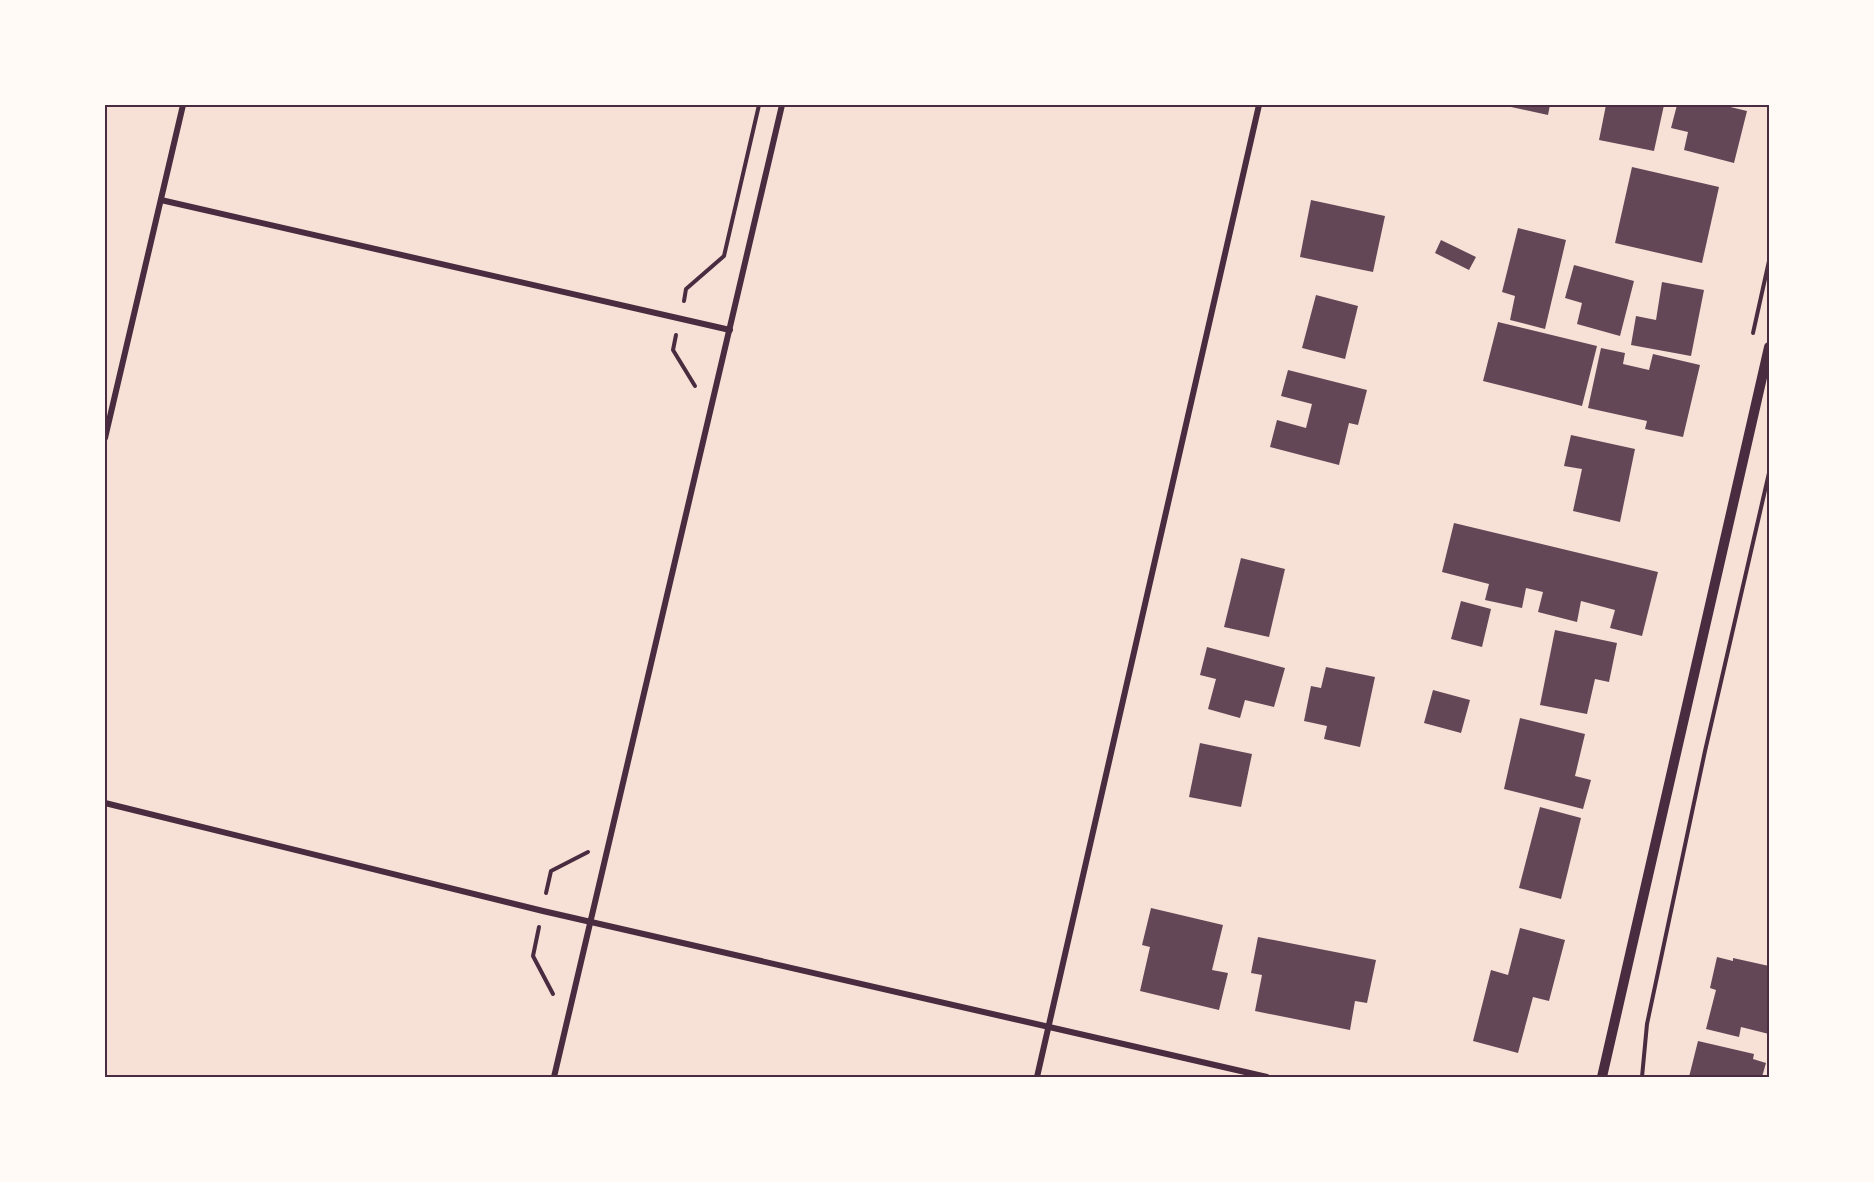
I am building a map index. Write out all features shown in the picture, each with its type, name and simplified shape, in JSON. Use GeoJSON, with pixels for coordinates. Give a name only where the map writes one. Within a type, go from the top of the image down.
{"type":"FeatureCollection","features":[{"type":"Feature","properties":{"kind":"street"},"geometry":{"type":"LineString","coordinates":[[105,438],[183,105]]}},
{"type":"Feature","properties":{"kind":"street"},"geometry":{"type":"LineString","coordinates":[[554,1077],[782,105]]}},
{"type":"Feature","properties":{"kind":"street"},"geometry":{"type":"LineString","coordinates":[[1037,1077],[1259,105]]}},
{"type":"Feature","properties":{"kind":"street"},"geometry":{"type":"LineString","coordinates":[[160,200],[730,330]]}},
{"type":"Feature","properties":{"kind":"street"},"geometry":{"type":"LineString","coordinates":[[1602,1077],[1769,346]]}},
{"type":"Feature","properties":{"kind":"street"},"geometry":{"type":"LineString","coordinates":[[105,803],[589,921],[1267,1077]]}},
{"type":"Feature","properties":{"kind":"path"},"geometry":{"type":"LineString","coordinates":[[693,395],[696,384],[673,350],[686,289],[724,256],[759,105]]}},
{"type":"Feature","properties":{"kind":"path"},"geometry":{"type":"LineString","coordinates":[[1642,1077],[1647,1024],[1705,751],[1769,473]]}},
{"type":"Feature","properties":{"kind":"path"},"geometry":{"type":"LineString","coordinates":[[551,1004],[554,993],[533,956],[551,871],[588,852],[591,840]]}},
{"type":"Feature","properties":{"kind":"building"},"geometry":{"type":"Polygon","coordinates":[[[1502,105],[1550,105],[1548,115],[1502,105]]]}},
{"type":"Feature","properties":{"kind":"building"},"geometry":{"type":"Polygon","coordinates":[[[1606,105],[1664,105],[1654,151],[1599,140],[1606,105]]]}},
{"type":"Feature","properties":{"kind":"building"},"geometry":{"type":"Polygon","coordinates":[[[1677,105],[1722,105],[1747,111],[1734,163],[1684,150],[1688,132],[1671,128],[1677,105]]]}},
{"type":"Feature","properties":{"kind":"building"},"geometry":{"type":"Polygon","coordinates":[[[1632,167],[1719,187],[1702,263],[1615,243],[1632,167]]]}},
{"type":"Feature","properties":{"kind":"building"},"geometry":{"type":"Polygon","coordinates":[[[1311,200],[1385,216],[1373,272],[1300,257],[1311,200]]]}},
{"type":"Feature","properties":{"kind":"building"},"geometry":{"type":"Polygon","coordinates":[[[1518,228],[1566,240],[1545,329],[1510,320],[1515,296],[1502,292],[1518,228]]]}},
{"type":"Feature","properties":{"kind":"building"},"geometry":{"type":"Polygon","coordinates":[[[1441,240],[1476,257],[1469,270],[1435,253],[1441,240]]]}},
{"type":"Feature","properties":{"kind":"building"},"geometry":{"type":"Polygon","coordinates":[[[1574,265],[1634,281],[1620,336],[1577,324],[1582,303],[1565,298],[1574,265]]]}},
{"type":"Feature","properties":{"kind":"building"},"geometry":{"type":"Polygon","coordinates":[[[1662,282],[1704,290],[1691,356],[1631,345],[1636,316],[1656,320],[1662,282]]]}},
{"type":"Feature","properties":{"kind":"building"},"geometry":{"type":"Polygon","coordinates":[[[1316,295],[1358,306],[1345,359],[1302,348],[1316,295]]]}},
{"type":"Feature","properties":{"kind":"building"},"geometry":{"type":"Polygon","coordinates":[[[1498,322],[1597,346],[1582,406],[1483,381],[1498,322]]]}},
{"type":"Feature","properties":{"kind":"building"},"geometry":{"type":"Polygon","coordinates":[[[1601,348],[1625,353],[1623,364],[1649,370],[1653,354],[1700,365],[1683,437],[1645,429],[1647,421],[1588,408],[1601,348]]]}},
{"type":"Feature","properties":{"kind":"building"},"geometry":{"type":"Polygon","coordinates":[[[1288,370],[1367,390],[1358,425],[1349,423],[1339,465],[1270,447],[1277,420],[1306,428],[1312,404],[1281,396],[1288,370]]]}},
{"type":"Feature","properties":{"kind":"building"},"geometry":{"type":"Polygon","coordinates":[[[1571,435],[1635,449],[1620,522],[1573,511],[1582,469],[1564,466],[1571,435]]]}},
{"type":"Feature","properties":{"kind":"building"},"geometry":{"type":"Polygon","coordinates":[[[1454,523],[1658,572],[1642,636],[1610,628],[1615,610],[1581,601],[1577,622],[1538,612],[1543,592],[1526,588],[1522,608],[1485,600],[1489,584],[1442,572],[1454,523]]]}},
{"type":"Feature","properties":{"kind":"building"},"geometry":{"type":"Polygon","coordinates":[[[1241,558],[1285,569],[1269,637],[1224,627],[1241,558]]]}},
{"type":"Feature","properties":{"kind":"building"},"geometry":{"type":"Polygon","coordinates":[[[1461,601],[1491,609],[1482,647],[1451,639],[1461,601]]]}},
{"type":"Feature","properties":{"kind":"building"},"geometry":{"type":"Polygon","coordinates":[[[1555,630],[1617,643],[1609,682],[1595,679],[1587,714],[1540,705],[1555,630]]]}},
{"type":"Feature","properties":{"kind":"building"},"geometry":{"type":"Polygon","coordinates":[[[1207,647],[1285,668],[1274,707],[1245,700],[1240,718],[1208,709],[1216,679],[1200,675],[1207,647]]]}},
{"type":"Feature","properties":{"kind":"building"},"geometry":{"type":"Polygon","coordinates":[[[1326,667],[1375,677],[1360,747],[1324,739],[1327,726],[1304,721],[1311,686],[1321,688],[1326,667]]]}},
{"type":"Feature","properties":{"kind":"building"},"geometry":{"type":"Polygon","coordinates":[[[1433,690],[1470,700],[1461,733],[1424,723],[1433,690]]]}},
{"type":"Feature","properties":{"kind":"building"},"geometry":{"type":"Polygon","coordinates":[[[1520,718],[1585,734],[1575,776],[1591,780],[1583,809],[1504,789],[1520,718]]]}},
{"type":"Feature","properties":{"kind":"building"},"geometry":{"type":"Polygon","coordinates":[[[1200,743],[1252,754],[1241,807],[1189,797],[1200,743]]]}},
{"type":"Feature","properties":{"kind":"building"},"geometry":{"type":"Polygon","coordinates":[[[1540,807],[1581,818],[1561,899],[1519,888],[1540,807]]]}},
{"type":"Feature","properties":{"kind":"building"},"geometry":{"type":"Polygon","coordinates":[[[1151,908],[1223,925],[1212,970],[1228,973],[1219,1010],[1140,991],[1150,947],[1142,945],[1151,908]]]}},
{"type":"Feature","properties":{"kind":"building"},"geometry":{"type":"Polygon","coordinates":[[[1520,928],[1565,940],[1549,1001],[1533,997],[1518,1053],[1473,1041],[1491,970],[1508,975],[1520,928]]]}},
{"type":"Feature","properties":{"kind":"building"},"geometry":{"type":"Polygon","coordinates":[[[1258,937],[1376,960],[1367,1003],[1355,1001],[1350,1030],[1255,1011],[1262,975],[1251,973],[1258,937]]]}},
{"type":"Feature","properties":{"kind":"building"},"geometry":{"type":"Polygon","coordinates":[[[1717,957],[1769,966],[1769,1034],[1741,1027],[1739,1037],[1706,1029],[1716,990],[1710,988],[1717,957]]]}},
{"type":"Feature","properties":{"kind":"building"},"geometry":{"type":"Polygon","coordinates":[[[1698,1041],[1754,1054],[1753,1059],[1766,1063],[1762,1077],[1689,1077],[1698,1041]]]}}]}
